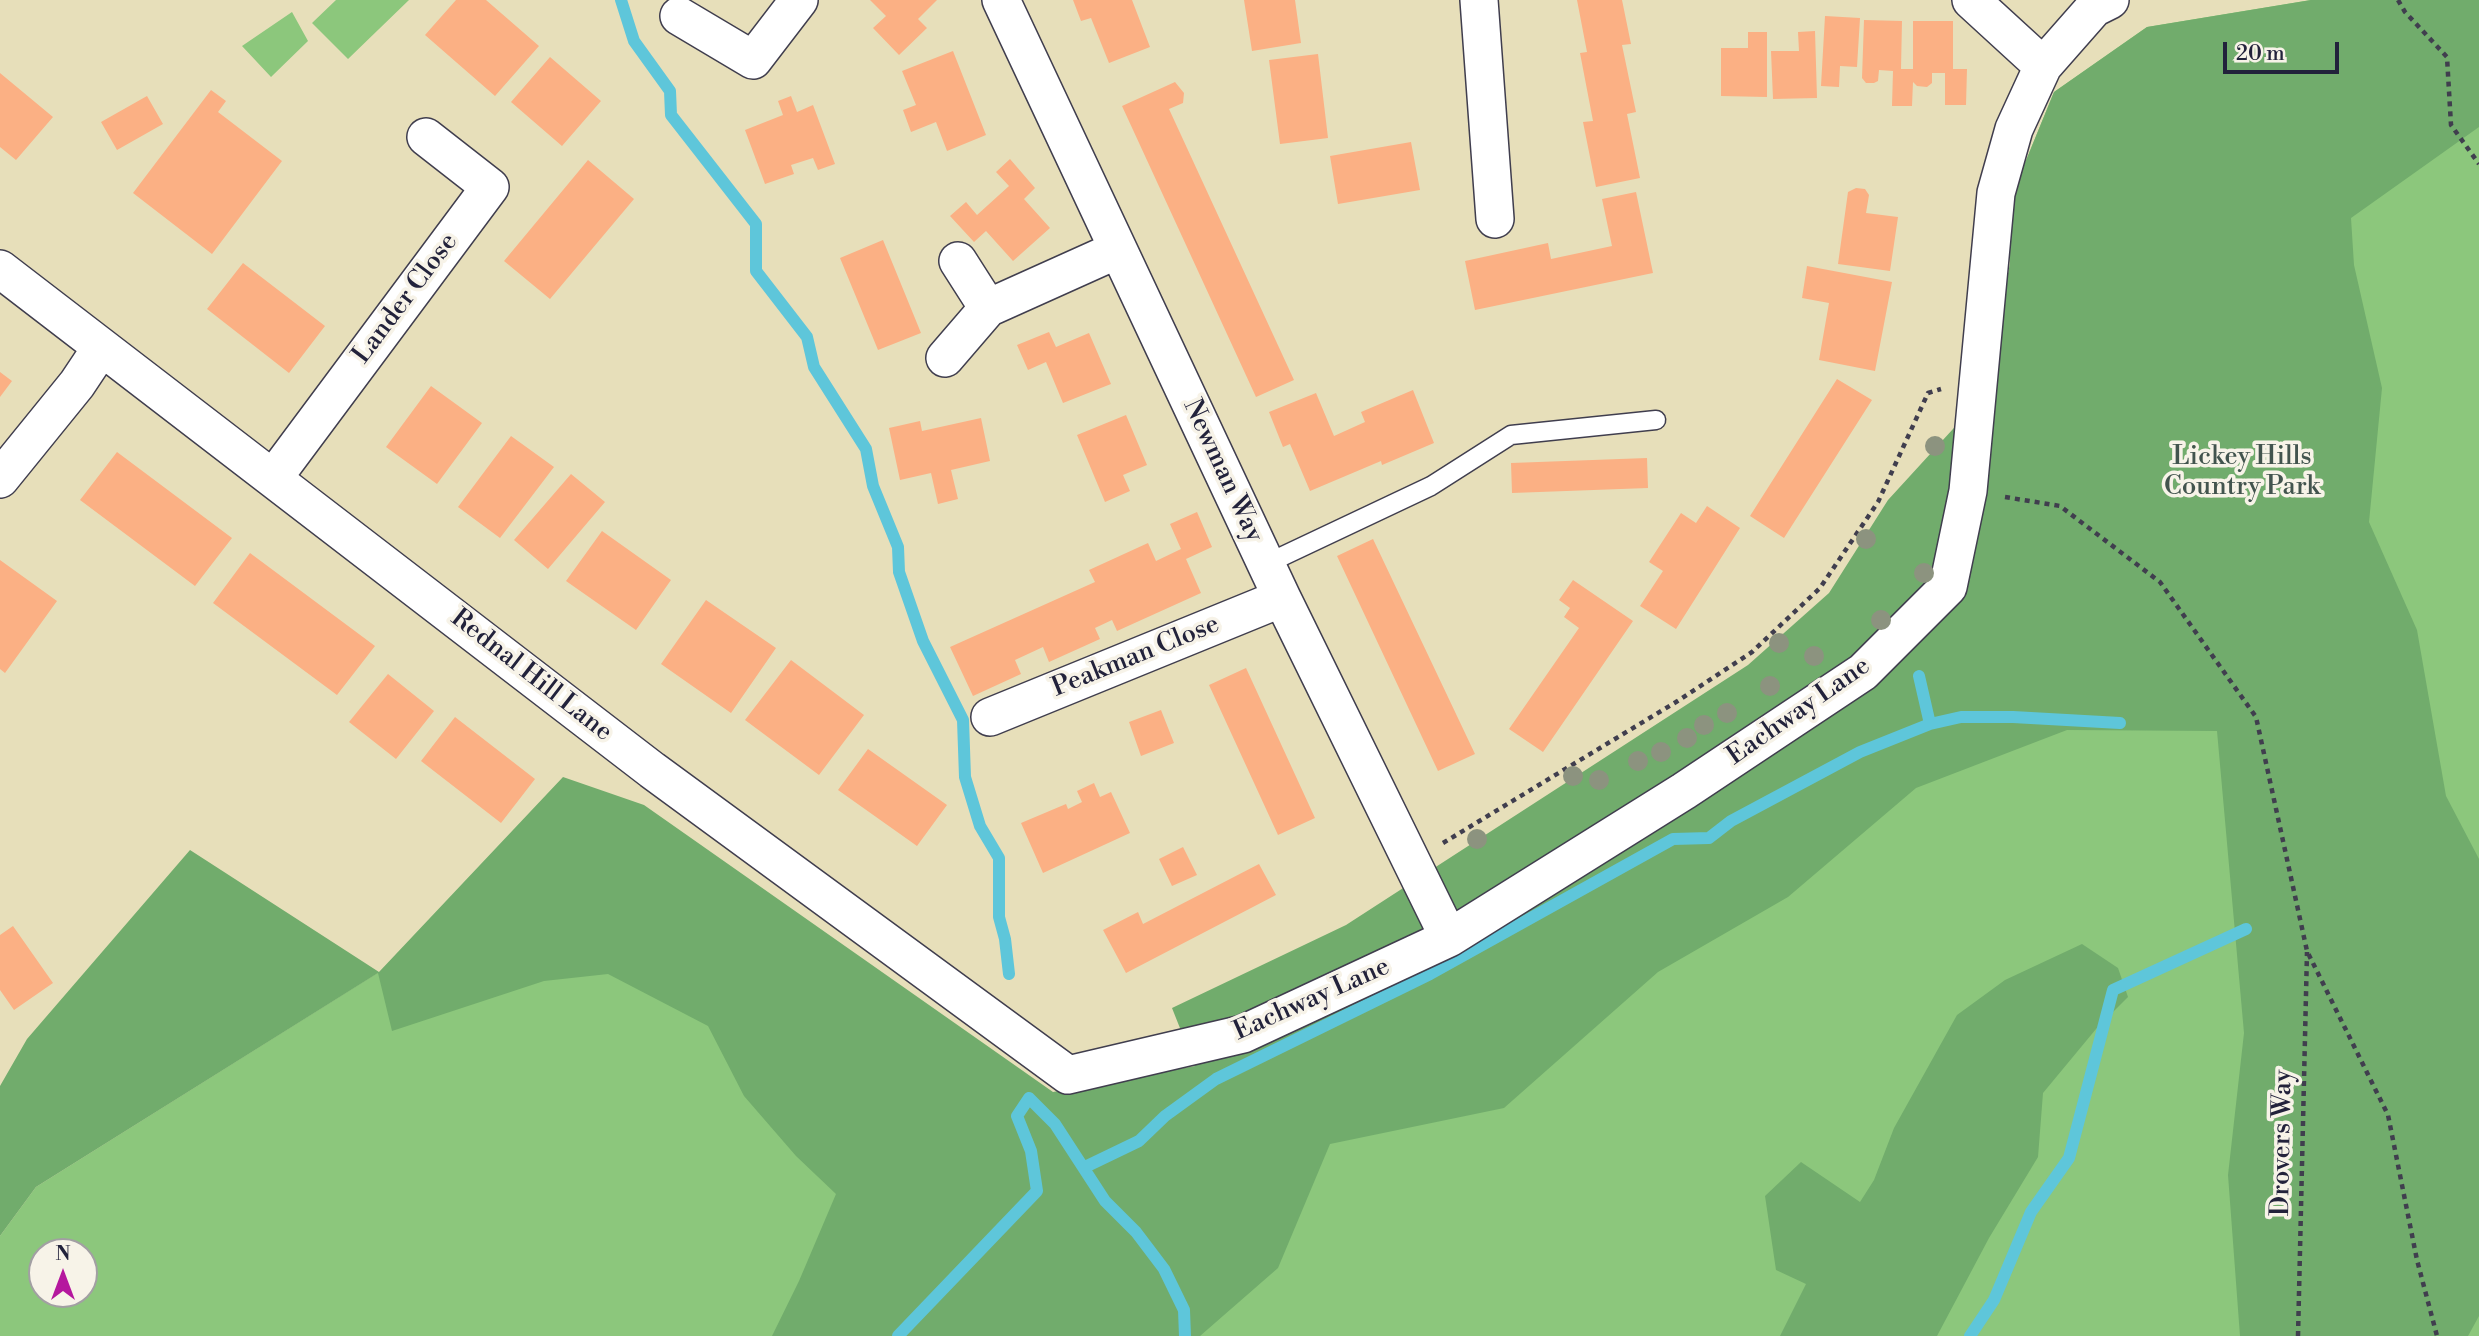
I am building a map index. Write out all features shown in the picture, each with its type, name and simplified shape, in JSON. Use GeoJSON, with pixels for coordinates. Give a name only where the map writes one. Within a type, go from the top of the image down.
{"type":"FeatureCollection","features":[{"type":"Feature","properties":{"kind":"street"},"geometry":{"type":"LineString","coordinates":[[678,16],[753,60],[799,0]]}},
{"type":"Feature","properties":{"kind":"street","name":"Newman Way"},"geometry":{"type":"LineString","coordinates":[[1001,0],[1282,598],[1449,938]]}},
{"type":"Feature","properties":{"kind":"street"},"geometry":{"type":"LineString","coordinates":[[1479,0],[1495,219]]}},
{"type":"Feature","properties":{"kind":"street"},"geometry":{"type":"LineString","coordinates":[[1971,0],[2043,66]]}},
{"type":"Feature","properties":{"kind":"street","name":"Eachway Lane"},"geometry":{"type":"LineString","coordinates":[[1068,1075],[1243,1034],[1449,938],[1684,791],[1863,672],[1948,587],[1968,491],[1996,193],[2014,129],[2043,66],[2094,8],[2110,0]]}},
{"type":"Feature","properties":{"kind":"street","name":"Lander Close"},"geometry":{"type":"LineString","coordinates":[[274,477],[490,187],[426,137]]}},
{"type":"Feature","properties":{"kind":"street"},"geometry":{"type":"LineString","coordinates":[[945,358],[988,308],[1117,250]]}},
{"type":"Feature","properties":{"kind":"street"},"geometry":{"type":"LineString","coordinates":[[958,261],[988,308]]}},
{"type":"Feature","properties":{"kind":"street","name":"Rednal Hill Lane"},"geometry":{"type":"LineString","coordinates":[[0,269],[652,770],[1068,1075]]}},
{"type":"Feature","properties":{"kind":"street"},"geometry":{"type":"LineString","coordinates":[[0,479],[77,384],[101,348]]}},
{"type":"Feature","properties":{"kind":"street","name":"Peakman Close"},"geometry":{"type":"LineString","coordinates":[[990,717],[1282,598]]}},
{"type":"Feature","properties":{"kind":"lane"},"geometry":{"type":"LineString","coordinates":[[1266,564],[1431,486],[1511,435],[1656,420]]}},
{"type":"Feature","properties":{"kind":"path"},"geometry":{"type":"LineString","coordinates":[[2398,0],[2405,12],[2447,57],[2451,125],[2479,164]]}},
{"type":"Feature","properties":{"kind":"path"},"geometry":{"type":"LineString","coordinates":[[1412,862],[1676,702],[1752,652],[1820,588],[1878,502],[1928,393],[1979,378]]}},
{"type":"Feature","properties":{"kind":"path"},"geometry":{"type":"LineString","coordinates":[[1968,491],[2060,506],[2160,582],[2256,717],[2307,951],[2388,1115],[2417,1260],[2437,1336]]}},
{"type":"Feature","properties":{"kind":"path","name":"Drovers Way"},"geometry":{"type":"LineString","coordinates":[[2298,1336],[2307,951]]}},
{"type":"Feature","properties":{"kind":"green space"},"geometry":{"type":"Polygon","coordinates":[[[336,0],[409,0],[348,59],[312,23],[336,0]]]}},
{"type":"Feature","properties":{"kind":"green space","name":"Lickey Hills Country Park"},"geometry":{"type":"Polygon","coordinates":[[[2311,0],[2479,0],[2479,1336],[0,1336],[0,1236],[36,1187],[379,972],[643,914],[1062,1195],[2028,630],[2007,207],[2054,92],[2147,27],[2311,0]]]}},
{"type":"Feature","properties":{"kind":"green space","name":"Lickey Hills Country Park"},"geometry":{"type":"Polygon","coordinates":[[[2311,0],[2479,0],[2479,127],[2351,218],[2354,265],[2382,388],[2369,522],[2417,630],[2446,796],[2479,859],[2479,1316],[2468,1336],[2240,1336],[2228,1175],[2244,1033],[2217,731],[2067,730],[1916,788],[1788,897],[1658,972],[1504,1108],[1330,1144],[1278,1268],[1200,1336],[772,1336],[836,1194],[796,1156],[744,1096],[708,1026],[608,974],[544,981],[392,1031],[378,973],[36,1187],[0,1236],[0,1086],[27,1039],[190,850],[379,972],[563,777],[644,805],[1053,1092],[1195,1066],[1172,1008],[1346,925],[1748,665],[1829,593],[1888,500],[1985,394],[2010,263],[2007,207],[2054,92],[2147,27],[2311,0]]]}},
{"type":"Feature","properties":{"kind":"green space"},"geometry":{"type":"Polygon","coordinates":[[[292,12],[308,41],[271,77],[242,46],[292,12]]]}},
{"type":"Feature","properties":{"kind":"green space"},"geometry":{"type":"Polygon","coordinates":[[[2082,944],[2118,968],[2128,997],[2096,1029],[2043,1093],[2038,1157],[1989,1238],[1937,1336],[1780,1336],[1806,1284],[1776,1270],[1765,1196],[1801,1162],[1860,1202],[1874,1180],[1894,1128],[1957,1015],[2005,980],[2082,944]]]}},
{"type":"Feature","properties":{"kind":"building"},"geometry":{"type":"Polygon","coordinates":[[[456,0],[486,0],[539,46],[495,96],[425,35],[456,0]]]}},
{"type":"Feature","properties":{"kind":"building"},"geometry":{"type":"Polygon","coordinates":[[[870,0],[937,0],[918,19],[927,28],[899,55],[873,28],[886,16],[870,0]]]}},
{"type":"Feature","properties":{"kind":"building"},"geometry":{"type":"Polygon","coordinates":[[[1073,0],[1132,0],[1150,47],[1109,63],[1091,18],[1081,21],[1073,0]]]}},
{"type":"Feature","properties":{"kind":"building"},"geometry":{"type":"Polygon","coordinates":[[[1244,0],[1295,0],[1301,43],[1252,51],[1244,0]]]}},
{"type":"Feature","properties":{"kind":"building"},"geometry":{"type":"Polygon","coordinates":[[[1577,0],[1622,0],[1631,44],[1622,45],[1636,112],[1627,114],[1640,178],[1596,187],[1583,122],[1593,121],[1580,53],[1587,52],[1577,0]]]}},
{"type":"Feature","properties":{"kind":"building"},"geometry":{"type":"Polygon","coordinates":[[[1825,16],[1860,18],[1857,67],[1840,66],[1839,87],[1821,86],[1825,16]]]}},
{"type":"Feature","properties":{"kind":"building"},"geometry":{"type":"Polygon","coordinates":[[[1864,20],[1902,21],[1901,69],[1913,69],[1913,21],[1953,21],[1953,69],[1967,69],[1966,105],[1945,105],[1945,73],[1932,73],[1932,83],[1927,87],[1917,86],[1913,82],[1912,106],[1892,106],[1893,71],[1879,70],[1878,81],[1874,83],[1866,83],[1862,78],[1864,20]]]}},
{"type":"Feature","properties":{"kind":"building"},"geometry":{"type":"Polygon","coordinates":[[[1815,31],[1817,98],[1773,99],[1771,51],[1799,51],[1798,32],[1815,31]]]}},
{"type":"Feature","properties":{"kind":"building"},"geometry":{"type":"Polygon","coordinates":[[[1748,32],[1767,32],[1767,97],[1721,96],[1721,48],[1748,48],[1748,32]]]}},
{"type":"Feature","properties":{"kind":"building"},"geometry":{"type":"Polygon","coordinates":[[[953,51],[986,135],[947,151],[936,122],[911,132],[903,110],[916,105],[902,71],[953,51]]]}},
{"type":"Feature","properties":{"kind":"building"},"geometry":{"type":"Polygon","coordinates":[[[1318,54],[1328,138],[1280,144],[1269,60],[1318,54]]]}},
{"type":"Feature","properties":{"kind":"building"},"geometry":{"type":"Polygon","coordinates":[[[550,57],[601,101],[562,146],[511,102],[550,57]]]}},
{"type":"Feature","properties":{"kind":"building"},"geometry":{"type":"Polygon","coordinates":[[[0,73],[53,117],[16,160],[0,147],[0,73]]]}},
{"type":"Feature","properties":{"kind":"building"},"geometry":{"type":"Polygon","coordinates":[[[1175,82],[1184,93],[1183,103],[1169,109],[1294,380],[1256,397],[1122,106],[1175,82]]]}},
{"type":"Feature","properties":{"kind":"building"},"geometry":{"type":"Polygon","coordinates":[[[211,90],[226,101],[218,112],[282,161],[212,254],[133,193],[211,90]]]}},
{"type":"Feature","properties":{"kind":"building"},"geometry":{"type":"Polygon","coordinates":[[[147,96],[163,124],[117,150],[101,122],[147,96]]]}},
{"type":"Feature","properties":{"kind":"building"},"geometry":{"type":"Polygon","coordinates":[[[791,96],[797,112],[813,105],[835,164],[818,170],[813,158],[791,165],[794,174],[765,184],[745,130],[783,115],[778,101],[791,96]]]}},
{"type":"Feature","properties":{"kind":"building"},"geometry":{"type":"Polygon","coordinates":[[[1411,142],[1420,190],[1338,204],[1330,156],[1411,142]]]}},
{"type":"Feature","properties":{"kind":"building"},"geometry":{"type":"Polygon","coordinates":[[[1010,159],[1035,188],[1024,199],[1050,228],[1013,261],[986,231],[974,242],[950,216],[966,202],[977,215],[1009,186],[996,172],[1010,159]]]}},
{"type":"Feature","properties":{"kind":"building"},"geometry":{"type":"Polygon","coordinates":[[[588,160],[634,199],[550,299],[504,261],[588,160]]]}},
{"type":"Feature","properties":{"kind":"building"},"geometry":{"type":"Polygon","coordinates":[[[1856,188],[1865,189],[1869,195],[1866,213],[1898,217],[1890,271],[1838,264],[1848,192],[1856,188]]]}},
{"type":"Feature","properties":{"kind":"building"},"geometry":{"type":"Polygon","coordinates":[[[1636,192],[1653,273],[1475,310],[1465,261],[1548,243],[1551,259],[1612,246],[1602,199],[1636,192]]]}},
{"type":"Feature","properties":{"kind":"building"},"geometry":{"type":"Polygon","coordinates":[[[883,240],[921,333],[878,350],[840,258],[883,240]]]}},
{"type":"Feature","properties":{"kind":"building"},"geometry":{"type":"Polygon","coordinates":[[[243,263],[325,326],[289,373],[207,309],[243,263]]]}},
{"type":"Feature","properties":{"kind":"building"},"geometry":{"type":"Polygon","coordinates":[[[1807,266],[1892,282],[1875,371],[1819,360],[1829,303],[1802,298],[1807,266]]]}},
{"type":"Feature","properties":{"kind":"building"},"geometry":{"type":"Polygon","coordinates":[[[1049,332],[1056,347],[1089,333],[1111,384],[1063,403],[1046,362],[1028,370],[1017,345],[1049,332]]]}},
{"type":"Feature","properties":{"kind":"building"},"geometry":{"type":"Polygon","coordinates":[[[0,372],[12,381],[0,397],[0,372]]]}},
{"type":"Feature","properties":{"kind":"building"},"geometry":{"type":"Polygon","coordinates":[[[1837,379],[1872,400],[1784,538],[1750,516],[1837,379]]]}},
{"type":"Feature","properties":{"kind":"building"},"geometry":{"type":"Polygon","coordinates":[[[431,386],[482,423],[437,484],[386,447],[431,386]]]}},
{"type":"Feature","properties":{"kind":"building"},"geometry":{"type":"Polygon","coordinates":[[[1413,390],[1434,443],[1382,465],[1381,461],[1310,491],[1290,444],[1283,447],[1269,412],[1316,393],[1334,436],[1365,422],[1361,412],[1413,390]]]}},
{"type":"Feature","properties":{"kind":"building"},"geometry":{"type":"Polygon","coordinates":[[[1126,415],[1147,465],[1123,475],[1130,491],[1105,502],[1077,435],[1126,415]]]}},
{"type":"Feature","properties":{"kind":"building"},"geometry":{"type":"Polygon","coordinates":[[[981,418],[990,461],[951,470],[958,499],[938,504],[931,473],[900,480],[889,428],[920,421],[922,431],[981,418]]]}},
{"type":"Feature","properties":{"kind":"building"},"geometry":{"type":"Polygon","coordinates":[[[511,436],[554,467],[500,538],[458,507],[511,436]]]}},
{"type":"Feature","properties":{"kind":"building"},"geometry":{"type":"Polygon","coordinates":[[[117,452],[232,538],[195,586],[80,500],[117,452]]]}},
{"type":"Feature","properties":{"kind":"building"},"geometry":{"type":"Polygon","coordinates":[[[1647,458],[1648,488],[1512,493],[1511,463],[1647,458]]]}},
{"type":"Feature","properties":{"kind":"building"},"geometry":{"type":"Polygon","coordinates":[[[571,474],[605,502],[548,569],[514,540],[571,474]]]}},
{"type":"Feature","properties":{"kind":"building"},"geometry":{"type":"Polygon","coordinates":[[[1707,506],[1740,528],[1676,629],[1640,606],[1663,571],[1649,562],[1681,513],[1696,523],[1707,506]]]}},
{"type":"Feature","properties":{"kind":"building"},"geometry":{"type":"Polygon","coordinates":[[[1197,512],[1212,547],[1186,559],[1201,593],[1117,631],[1112,620],[1095,628],[1100,639],[1049,662],[1043,647],[1015,660],[1021,674],[973,696],[950,647],[1095,582],[1089,570],[1148,543],[1156,561],[1181,549],[1170,524],[1197,512]]]}},
{"type":"Feature","properties":{"kind":"building"},"geometry":{"type":"Polygon","coordinates":[[[602,531],[671,580],[636,630],[566,581],[602,531]]]}},
{"type":"Feature","properties":{"kind":"building"},"geometry":{"type":"Polygon","coordinates":[[[1373,539],[1475,754],[1438,771],[1337,556],[1373,539]]]}},
{"type":"Feature","properties":{"kind":"building"},"geometry":{"type":"Polygon","coordinates":[[[250,553],[375,646],[337,695],[213,603],[250,553]]]}},
{"type":"Feature","properties":{"kind":"building"},"geometry":{"type":"Polygon","coordinates":[[[0,560],[57,601],[5,673],[0,669],[0,560]]]}},
{"type":"Feature","properties":{"kind":"building"},"geometry":{"type":"Polygon","coordinates":[[[1573,580],[1633,621],[1543,752],[1509,729],[1579,628],[1564,617],[1570,608],[1559,600],[1573,580]]]}},
{"type":"Feature","properties":{"kind":"building"},"geometry":{"type":"Polygon","coordinates":[[[706,600],[776,648],[731,713],[661,664],[706,600]]]}},
{"type":"Feature","properties":{"kind":"building"},"geometry":{"type":"Polygon","coordinates":[[[791,660],[864,715],[819,775],[745,720],[791,660]]]}},
{"type":"Feature","properties":{"kind":"building"},"geometry":{"type":"Polygon","coordinates":[[[1246,668],[1315,818],[1278,835],[1209,685],[1246,668]]]}},
{"type":"Feature","properties":{"kind":"building"},"geometry":{"type":"Polygon","coordinates":[[[388,674],[434,711],[396,759],[349,722],[388,674]]]}},
{"type":"Feature","properties":{"kind":"building"},"geometry":{"type":"Polygon","coordinates":[[[1161,710],[1174,743],[1141,756],[1129,722],[1161,710]]]}},
{"type":"Feature","properties":{"kind":"building"},"geometry":{"type":"Polygon","coordinates":[[[455,717],[535,779],[501,823],[421,761],[455,717]]]}},
{"type":"Feature","properties":{"kind":"building"},"geometry":{"type":"Polygon","coordinates":[[[868,749],[947,805],[917,846],[838,790],[868,749]]]}},
{"type":"Feature","properties":{"kind":"building"},"geometry":{"type":"Polygon","coordinates":[[[1094,783],[1100,797],[1111,792],[1130,833],[1043,873],[1021,823],[1066,804],[1068,809],[1082,802],[1077,791],[1094,783]]]}},
{"type":"Feature","properties":{"kind":"building"},"geometry":{"type":"Polygon","coordinates":[[[1183,847],[1197,875],[1172,886],[1159,859],[1183,847]]]}},
{"type":"Feature","properties":{"kind":"building"},"geometry":{"type":"Polygon","coordinates":[[[1259,864],[1276,895],[1126,973],[1103,930],[1138,912],[1143,924],[1259,864]]]}},
{"type":"Feature","properties":{"kind":"building"},"geometry":{"type":"Polygon","coordinates":[[[13,926],[53,983],[14,1010],[0,990],[0,935],[13,926]]]}},
{"type":"Feature","properties":{"kind":"waterway"},"geometry":{"type":"LineString","coordinates":[[621,0],[634,41],[670,91],[671,115],[756,224],[756,271],[807,337],[814,367],[866,449],[873,486],[898,547],[899,572],[923,641],[963,720],[965,777],[980,826],[999,858],[999,917],[1005,939],[1009,974]]}},
{"type":"Feature","properties":{"kind":"waterway"},"geometry":{"type":"LineString","coordinates":[[1919,676],[1930,724]]}},
{"type":"Feature","properties":{"kind":"waterway"},"geometry":{"type":"LineString","coordinates":[[1085,1167],[1139,1141],[1165,1116],[1216,1079],[1430,974],[1673,839],[1709,838],[1731,821],[1860,752],[1930,724],[1961,717],[2120,723]]}},
{"type":"Feature","properties":{"kind":"waterway"},"geometry":{"type":"LineString","coordinates":[[1970,1336],[1994,1300],[2031,1212],[2069,1158],[2113,990],[2246,929]]}},
{"type":"Feature","properties":{"kind":"waterway"},"geometry":{"type":"LineString","coordinates":[[898,1336],[1037,1191],[1031,1151],[1017,1116],[1029,1098],[1055,1124],[1105,1201],[1136,1232],[1164,1269],[1184,1310],[1185,1336]]}}]}
